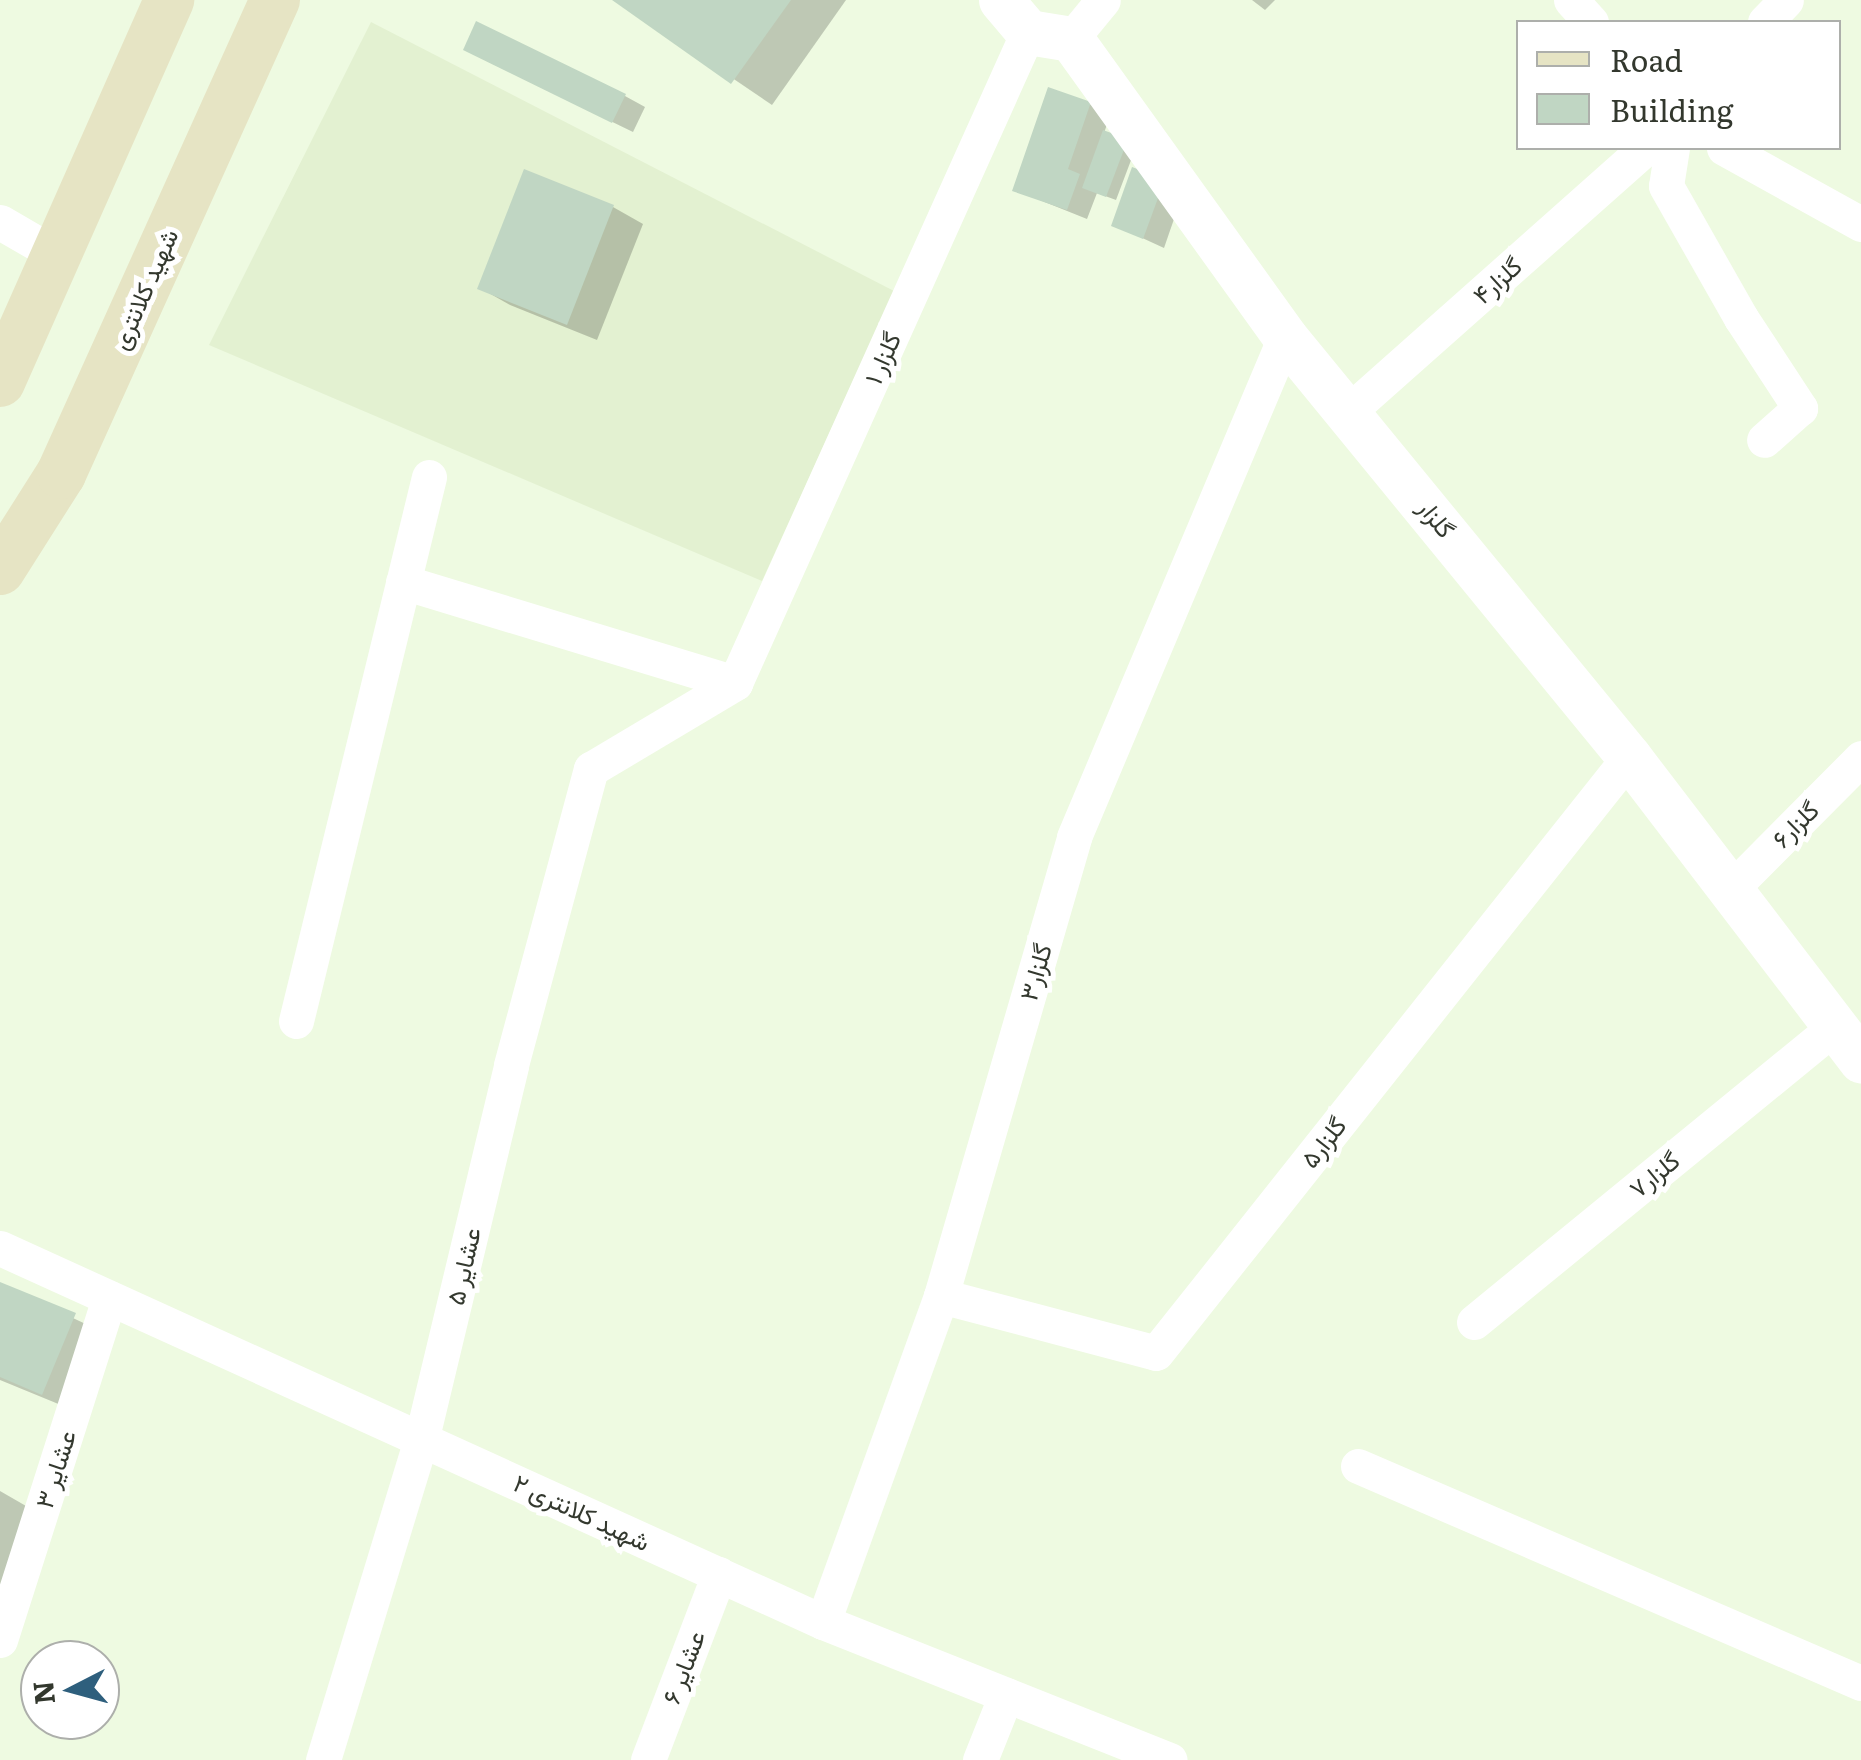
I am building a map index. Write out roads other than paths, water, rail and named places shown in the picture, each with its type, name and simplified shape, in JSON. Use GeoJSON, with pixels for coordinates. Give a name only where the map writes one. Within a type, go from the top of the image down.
{"type":"FeatureCollection","features":[{"type":"Feature","properties":{"kind":"main road"},"geometry":{"type":"LineString","coordinates":[[0,382],[170,0]]}},
{"type":"Feature","properties":{"kind":"main road","name":"شهید کلانتری"},"geometry":{"type":"LineString","coordinates":[[0,570],[61,474],[275,0]]}},
{"type":"Feature","properties":{"kind":"street","name":"گلزار ۱"},"geometry":{"type":"LineString","coordinates":[[735,683],[1033,24],[1104,0]]}},
{"type":"Feature","properties":{"kind":"street"},"geometry":{"type":"LineString","coordinates":[[1571,0],[1588,20]]}},
{"type":"Feature","properties":{"kind":"street"},"geometry":{"type":"LineString","coordinates":[[1767,20],[1786,0]]}},
{"type":"Feature","properties":{"kind":"street","name":"گلزار"},"geometry":{"type":"LineString","coordinates":[[1033,24],[1629,757],[1848,1043]]}},
{"type":"Feature","properties":{"kind":"street","name":"گلزار۴"},"geometry":{"type":"LineString","coordinates":[[1348,412],[1643,150]]}},
{"type":"Feature","properties":{"kind":"street"},"geometry":{"type":"LineString","coordinates":[[1672,150],[1666,186],[1741,318],[1800,408],[1764,440]]}},
{"type":"Feature","properties":{"kind":"street"},"geometry":{"type":"LineString","coordinates":[[1728,150],[1861,224]]}},
{"type":"Feature","properties":{"kind":"street"},"geometry":{"type":"LineString","coordinates":[[0,222],[56,255]]}},
{"type":"Feature","properties":{"kind":"street","name":"گلزار۳"},"geometry":{"type":"LineString","coordinates":[[823,1622],[941,1296],[1074,838],[1285,337]]}},
{"type":"Feature","properties":{"kind":"street"},"geometry":{"type":"LineString","coordinates":[[296,1021],[429,477]]}},
{"type":"Feature","properties":{"kind":"street"},"geometry":{"type":"LineString","coordinates":[[404,582],[735,683]]}},
{"type":"Feature","properties":{"kind":"street","name":"عشایر ۵"},"geometry":{"type":"LineString","coordinates":[[323,1760],[422,1438],[511,1065],[591,770],[735,683]]}},
{"type":"Feature","properties":{"kind":"street","name":"گلزار۵"},"geometry":{"type":"LineString","coordinates":[[941,1296],[1156,1353],[1629,757]]}},
{"type":"Feature","properties":{"kind":"street","name":"گلزار۶"},"geometry":{"type":"LineString","coordinates":[[1730,890],[1861,758]]}},
{"type":"Feature","properties":{"kind":"street","name":"گلزار۷"},"geometry":{"type":"LineString","coordinates":[[1474,1322],[1848,1043]]}},
{"type":"Feature","properties":{"kind":"street","name":"شهید کلانتری ۲"},"geometry":{"type":"LineString","coordinates":[[0,1248],[823,1622],[1170,1760]]}},
{"type":"Feature","properties":{"kind":"street","name":"عشایر ۳"},"geometry":{"type":"LineString","coordinates":[[0,1640],[109,1298]]}},
{"type":"Feature","properties":{"kind":"street"},"geometry":{"type":"LineString","coordinates":[[1358,1466],[1861,1683]]}},
{"type":"Feature","properties":{"kind":"street","name":"عشایر ۶"},"geometry":{"type":"LineString","coordinates":[[648,1760],[719,1574]]}},
{"type":"Feature","properties":{"kind":"street"},"geometry":{"type":"LineString","coordinates":[[980,1760],[1006,1695]]}}]}
